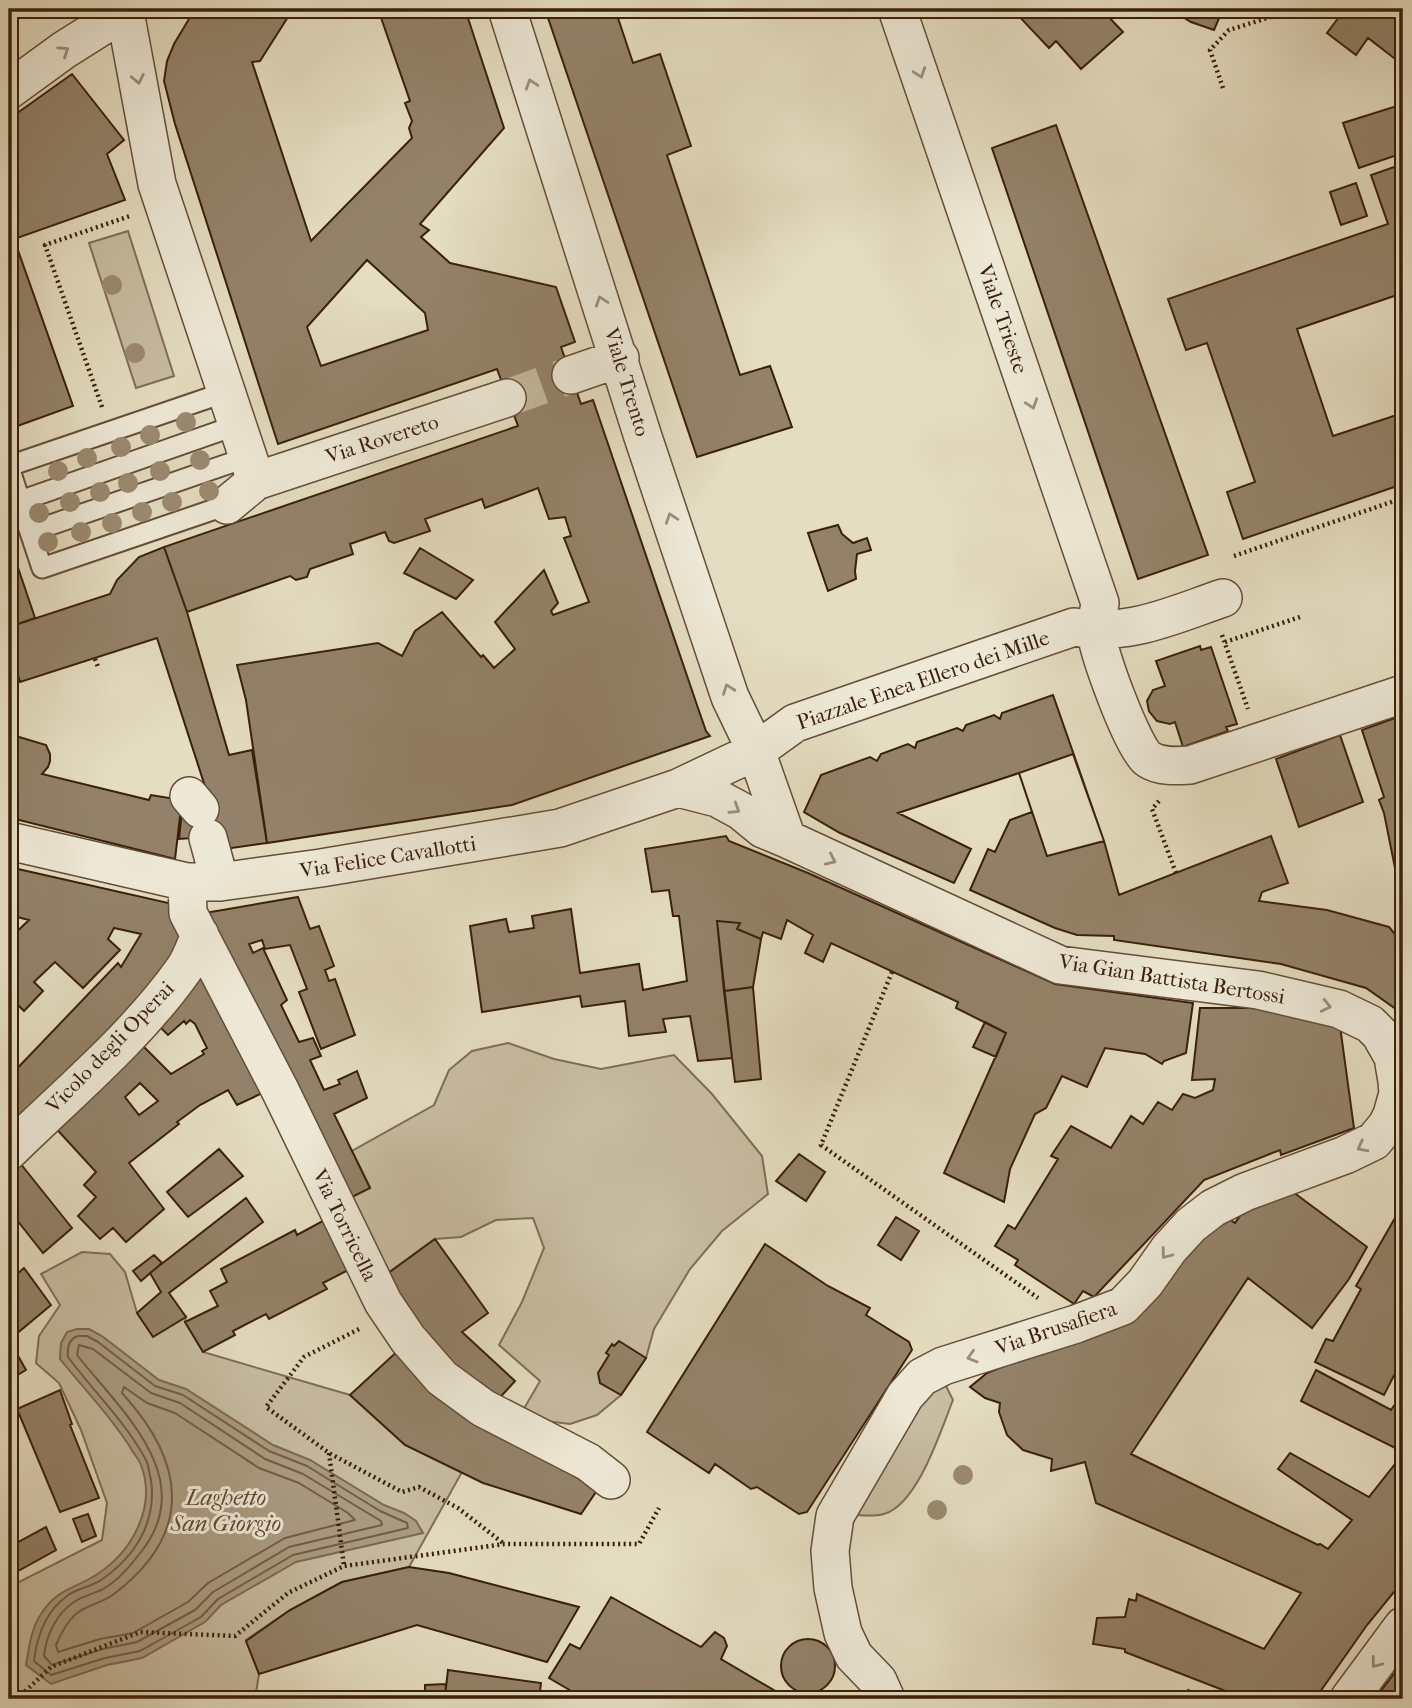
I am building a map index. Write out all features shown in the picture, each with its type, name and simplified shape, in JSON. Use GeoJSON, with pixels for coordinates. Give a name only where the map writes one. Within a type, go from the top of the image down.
{"type":"FeatureCollection","features":[{"type":"Feature","properties":{"kind":"street","name":"Viale Trento"},"geometry":{"type":"LineString","coordinates":[[507,9],[643,437],[730,697],[757,751]]}},
{"type":"Feature","properties":{"kind":"street","name":"Viale Trieste"},"geometry":{"type":"LineString","coordinates":[[897,9],[1100,603],[1096,631],[1107,670],[1136,745],[1146,758],[1160,764],[1190,765]]}},
{"type":"Feature","properties":{"kind":"street"},"geometry":{"type":"LineString","coordinates":[[9,90],[64,50],[127,10],[157,184],[242,439],[227,505]]}},
{"type":"Feature","properties":{"kind":"street"},"geometry":{"type":"LineString","coordinates":[[571,375],[620,358]]}},
{"type":"Feature","properties":{"kind":"street","name":"Via Rovereto"},"geometry":{"type":"LineString","coordinates":[[242,439],[507,398]]}},
{"type":"Feature","properties":{"kind":"street","name":"Piazzale Enea Ellero dei Mille"},"geometry":{"type":"LineString","coordinates":[[757,751],[794,723],[1074,627],[1096,631],[1134,628],[1221,612]]}},
{"type":"Feature","properties":{"kind":"street"},"geometry":{"type":"LineString","coordinates":[[1190,765],[1403,694]]}},
{"type":"Feature","properties":{"kind":"street"},"geometry":{"type":"LineString","coordinates":[[757,751],[787,839]]}},
{"type":"Feature","properties":{"kind":"street","name":"Via Felice Cavallotti"},"geometry":{"type":"LineString","coordinates":[[9,841],[204,882],[408,854],[560,828],[678,788],[757,751]]}},
{"type":"Feature","properties":{"kind":"street","name":"Via Gian Battista Bertossi"},"geometry":{"type":"LineString","coordinates":[[678,788],[717,798],[741,811],[763,829],[1060,965],[1258,990],[1356,1015],[1370,1024],[1387,1045],[1393,1057],[1401,1093]]}},
{"type":"Feature","properties":{"kind":"street","name":"Via Torricella"},"geometry":{"type":"LineString","coordinates":[[199,814],[204,882],[188,913],[280,1090],[383,1302],[408,1339],[442,1378],[483,1408],[588,1462],[611,1480]]}},
{"type":"Feature","properties":{"kind":"street","name":"Vicolo degli Operai"},"geometry":{"type":"LineString","coordinates":[[9,1151],[118,1045],[155,1005],[185,967],[200,935]]}},
{"type":"Feature","properties":{"kind":"street","name":"Via Brusafiera"},"geometry":{"type":"LineString","coordinates":[[886,1699],[878,1681],[854,1656],[843,1633],[833,1588],[830,1551],[835,1516],[905,1396],[922,1377],[943,1366],[1076,1324],[1123,1306],[1191,1225],[1213,1208],[1245,1192],[1345,1155],[1374,1141],[1388,1125],[1401,1093]]}},
{"type":"Feature","properties":{"kind":"street"},"geometry":{"type":"LineString","coordinates":[[1349,1699],[1403,1626]]}},
{"type":"Feature","properties":{"kind":"lane"},"geometry":{"type":"LineString","coordinates":[[227,505],[42,568],[9,466],[111,431],[242,439]]}},
{"type":"Feature","properties":{"kind":"lane"},"geometry":{"type":"LineString","coordinates":[[20,501],[242,439]]}},
{"type":"Feature","properties":{"kind":"lane"},"geometry":{"type":"LineString","coordinates":[[30,531],[242,439]]}},
{"type":"Feature","properties":{"kind":"path"},"geometry":{"type":"LineString","coordinates":[[1223,88],[1210,50],[1229,30],[1296,9]]}},
{"type":"Feature","properties":{"kind":"path"},"geometry":{"type":"LineString","coordinates":[[111,431],[45,246],[130,216]]}},
{"type":"Feature","properties":{"kind":"path"},"geometry":{"type":"LineString","coordinates":[[1234,556],[1403,498]]}},
{"type":"Feature","properties":{"kind":"path"},"geometry":{"type":"LineString","coordinates":[[1221,612],[1225,642],[1259,743]]}},
{"type":"Feature","properties":{"kind":"path"},"geometry":{"type":"LineString","coordinates":[[1225,642],[1303,616]]}},
{"type":"Feature","properties":{"kind":"path"},"geometry":{"type":"LineString","coordinates":[[94,659],[98,667]]}},
{"type":"Feature","properties":{"kind":"path"},"geometry":{"type":"LineString","coordinates":[[1176,873],[1152,809],[1190,765]]}},
{"type":"Feature","properties":{"kind":"path"},"geometry":{"type":"LineString","coordinates":[[892,972],[821,1144],[1076,1324]]}},
{"type":"Feature","properties":{"kind":"path"},"geometry":{"type":"LineString","coordinates":[[390,1313],[304,1357],[266,1407],[329,1453],[402,1492],[419,1487],[458,1508],[503,1544]]}},
{"type":"Feature","properties":{"kind":"path"},"geometry":{"type":"LineString","coordinates":[[329,1453],[344,1566]]}},
{"type":"Feature","properties":{"kind":"path"},"geometry":{"type":"LineString","coordinates":[[17,1699],[51,1667],[139,1632],[235,1636],[288,1592],[344,1566],[503,1544],[639,1544],[659,1507]]}},
{"type":"Feature","properties":{"kind":"shaded area"},"geometry":{"type":"Polygon","coordinates":[[[128,231],[174,376],[136,388],[89,243],[128,231]]]}},
{"type":"Feature","properties":{"kind":"shaded area"},"geometry":{"type":"Polygon","coordinates":[[[508,1043],[554,1059],[601,1069],[674,1055],[712,1094],[762,1156],[768,1194],[722,1231],[690,1269],[654,1329],[646,1358],[621,1395],[597,1415],[570,1424],[538,1420],[522,1412],[540,1381],[499,1345],[522,1302],[544,1248],[533,1218],[496,1220],[461,1237],[435,1239],[380,1279],[342,1202],[370,1187],[352,1151],[434,1105],[449,1070],[472,1051],[508,1043]]]}},
{"type":"Feature","properties":{"kind":"shaded area"},"geometry":{"type":"Polygon","coordinates":[[[82,1252],[110,1254],[125,1272],[137,1313],[153,1336],[186,1317],[185,1322],[203,1352],[350,1395],[405,1445],[462,1472],[409,1567],[342,1582],[290,1610],[246,1640],[259,1674],[255,1699],[9,1699],[9,1655],[17,1643],[9,1587],[102,1540],[107,1503],[81,1430],[59,1383],[36,1363],[39,1336],[60,1305],[41,1274],[82,1252]]]}},
{"type":"Feature","properties":{"kind":"shaded area"},"geometry":{"type":"Polygon","coordinates":[[[945,1384],[953,1400],[935,1447],[918,1481],[896,1507],[884,1514],[851,1515],[918,1404],[945,1384]]]}},
{"type":"Feature","properties":{"kind":"water","name":"Laghetto San Giorgio"},"geometry":{"type":"Polygon","coordinates":[[[89,1329],[102,1336],[159,1380],[186,1389],[273,1445],[310,1460],[384,1505],[404,1513],[416,1521],[423,1533],[296,1562],[221,1605],[205,1622],[142,1658],[107,1665],[51,1684],[26,1665],[38,1620],[54,1599],[96,1575],[120,1554],[138,1527],[146,1497],[139,1460],[114,1424],[60,1359],[61,1343],[67,1332],[89,1329]]]}},
{"type":"Feature","properties":{"kind":"building"},"geometry":{"type":"Polygon","coordinates":[[[9,9],[18,11],[9,25],[9,9]]]}},
{"type":"Feature","properties":{"kind":"building"},"geometry":{"type":"Polygon","coordinates":[[[195,9],[293,9],[260,61],[252,62],[311,241],[412,138],[409,128],[412,121],[405,103],[410,101],[378,9],[465,9],[504,128],[420,224],[429,230],[421,237],[450,263],[556,287],[575,342],[561,347],[581,404],[593,400],[706,731],[710,736],[512,805],[267,843],[246,700],[237,665],[378,643],[402,656],[415,631],[442,612],[494,668],[515,649],[495,622],[544,570],[558,603],[551,611],[553,615],[589,602],[564,538],[571,536],[565,517],[549,519],[538,488],[485,508],[482,499],[425,519],[430,531],[394,543],[389,541],[385,532],[350,544],[353,554],[310,569],[307,577],[296,580],[290,576],[187,612],[164,547],[518,426],[497,369],[278,444],[175,124],[164,81],[167,61],[195,9]],[[367,260],[307,327],[321,366],[428,330],[425,313],[367,260]]]}},
{"type":"Feature","properties":{"kind":"building"},"geometry":{"type":"Polygon","coordinates":[[[545,9],[615,9],[633,63],[660,54],[691,146],[667,155],[740,375],[770,366],[792,427],[697,457],[545,9]]]}},
{"type":"Feature","properties":{"kind":"building"},"geometry":{"type":"Polygon","coordinates":[[[1014,9],[1106,9],[1103,11],[1123,32],[1081,69],[1056,41],[1049,48],[1014,9]]]}},
{"type":"Feature","properties":{"kind":"building"},"geometry":{"type":"Polygon","coordinates":[[[1170,9],[1223,9],[1214,30],[1191,22],[1170,9]]]}},
{"type":"Feature","properties":{"kind":"building"},"geometry":{"type":"Polygon","coordinates":[[[1345,9],[1403,9],[1403,65],[1368,38],[1356,55],[1327,33],[1345,9]]]}},
{"type":"Feature","properties":{"kind":"building"},"geometry":{"type":"Polygon","coordinates":[[[72,74],[124,140],[107,154],[125,200],[14,239],[73,406],[9,429],[9,119],[72,74]]]}},
{"type":"Feature","properties":{"kind":"building"},"geometry":{"type":"Polygon","coordinates":[[[1403,104],[1403,153],[1359,168],[1343,123],[1403,104]]]}},
{"type":"Feature","properties":{"kind":"building"},"geometry":{"type":"Polygon","coordinates":[[[1056,125],[1208,555],[1138,579],[992,148],[1056,125]]]}},
{"type":"Feature","properties":{"kind":"building"},"geometry":{"type":"Polygon","coordinates":[[[1403,164],[1403,293],[1297,329],[1333,436],[1403,413],[1403,484],[1243,539],[1227,492],[1255,482],[1207,343],[1186,350],[1168,299],[1388,224],[1371,175],[1403,164]]]}},
{"type":"Feature","properties":{"kind":"building"},"geometry":{"type":"Polygon","coordinates":[[[1356,183],[1367,216],[1341,225],[1330,192],[1356,183]]]}},
{"type":"Feature","properties":{"kind":"building"},"geometry":{"type":"Polygon","coordinates":[[[838,525],[842,534],[853,543],[867,538],[871,550],[857,554],[856,579],[828,591],[808,533],[838,525]]]}},
{"type":"Feature","properties":{"kind":"building"},"geometry":{"type":"Polygon","coordinates":[[[9,541],[35,618],[9,627],[9,541]]]}},
{"type":"Feature","properties":{"kind":"building"},"geometry":{"type":"Polygon","coordinates":[[[164,547],[187,612],[229,755],[252,750],[267,843],[225,849],[221,836],[179,839],[182,811],[212,808],[157,638],[20,682],[9,642],[9,627],[110,594],[117,580],[139,557],[164,547]]]}},
{"type":"Feature","properties":{"kind":"building"},"geometry":{"type":"Polygon","coordinates":[[[420,548],[473,580],[456,599],[404,573],[420,548]]]}},
{"type":"Feature","properties":{"kind":"building"},"geometry":{"type":"Polygon","coordinates":[[[1200,646],[1201,650],[1211,647],[1237,724],[1226,727],[1228,731],[1183,747],[1175,722],[1170,724],[1157,721],[1149,711],[1147,701],[1153,690],[1165,686],[1156,661],[1200,646]]]}},
{"type":"Feature","properties":{"kind":"building"},"geometry":{"type":"Polygon","coordinates":[[[1053,695],[1104,841],[1119,895],[1271,836],[1288,883],[1262,892],[1259,901],[1327,910],[1389,927],[1403,944],[1403,1014],[1366,988],[1281,964],[1114,940],[1114,936],[1077,935],[970,890],[988,849],[995,852],[1010,820],[1032,812],[1019,773],[898,813],[971,849],[954,883],[840,833],[804,812],[821,775],[870,757],[877,761],[881,754],[908,744],[915,748],[917,742],[957,728],[963,731],[966,725],[994,715],[1000,719],[1002,713],[1053,695]]]}},
{"type":"Feature","properties":{"kind":"building"},"geometry":{"type":"Polygon","coordinates":[[[1403,715],[1403,908],[1379,800],[1384,797],[1362,730],[1403,715]]]}},
{"type":"Feature","properties":{"kind":"building"},"geometry":{"type":"Polygon","coordinates":[[[9,734],[46,745],[50,761],[42,774],[149,800],[151,795],[182,800],[175,859],[11,818],[9,734]]]}},
{"type":"Feature","properties":{"kind":"building"},"geometry":{"type":"Polygon","coordinates":[[[1340,735],[1363,802],[1299,827],[1276,759],[1340,735]]]}},
{"type":"Feature","properties":{"kind":"building"},"geometry":{"type":"Polygon","coordinates":[[[1073,754],[1104,841],[1047,856],[1019,773],[1073,754]]]}},
{"type":"Feature","properties":{"kind":"building"},"geometry":{"type":"Polygon","coordinates":[[[726,836],[729,841],[808,873],[1055,984],[1193,1003],[1186,1053],[1162,1064],[1145,1054],[1105,1048],[1087,1087],[1062,1076],[1046,1108],[1035,1114],[1010,1169],[1004,1202],[944,1173],[1006,1033],[956,1008],[958,1002],[831,943],[823,962],[805,953],[813,935],[787,920],[781,939],[763,932],[761,939],[737,929],[740,923],[717,921],[732,1058],[698,1061],[690,1016],[663,1019],[666,1032],[629,1036],[625,1001],[582,1007],[580,996],[482,1012],[470,926],[506,919],[509,932],[534,928],[532,916],[571,909],[580,973],[639,964],[643,990],[687,981],[679,916],[673,916],[669,890],[652,892],[645,849],[726,836]]]}},
{"type":"Feature","properties":{"kind":"building"},"geometry":{"type":"Polygon","coordinates":[[[9,867],[173,904],[186,929],[169,972],[9,1144],[9,1077],[118,963],[121,967],[141,934],[114,928],[108,939],[120,950],[83,988],[55,962],[34,982],[43,991],[24,1011],[9,996],[9,939],[29,920],[9,915],[9,867]]]}},
{"type":"Feature","properties":{"kind":"building"},"geometry":{"type":"Polygon","coordinates":[[[298,897],[310,929],[319,926],[334,966],[325,970],[329,981],[335,979],[355,1035],[321,1049],[299,992],[307,989],[290,945],[265,949],[262,940],[249,944],[253,953],[263,948],[287,1000],[281,1005],[299,1042],[313,1038],[321,1056],[310,1060],[324,1090],[340,1084],[338,1080],[357,1071],[367,1098],[334,1114],[370,1188],[342,1202],[199,914],[298,897]]]}},
{"type":"Feature","properties":{"kind":"building"},"geometry":{"type":"Polygon","coordinates":[[[717,921],[740,923],[737,929],[761,939],[753,987],[724,991],[717,921]]]}},
{"type":"Feature","properties":{"kind":"building"},"geometry":{"type":"Polygon","coordinates":[[[207,961],[273,1088],[237,1105],[228,1090],[200,1105],[129,1163],[164,1209],[126,1242],[113,1228],[100,1239],[78,1216],[96,1197],[84,1185],[96,1172],[51,1123],[136,1039],[171,1074],[204,1054],[202,1051],[207,1048],[195,1024],[190,1020],[186,1024],[184,1021],[168,1035],[154,1021],[207,961]],[[140,1083],[125,1097],[139,1115],[158,1101],[140,1083]]]}},
{"type":"Feature","properties":{"kind":"building"},"geometry":{"type":"Polygon","coordinates":[[[753,987],[761,1079],[735,1082],[724,991],[753,987]]]}},
{"type":"Feature","properties":{"kind":"building"},"geometry":{"type":"Polygon","coordinates":[[[1200,1008],[1270,1008],[1340,1026],[1354,1128],[1281,1155],[1280,1150],[1204,1180],[1094,1297],[1083,1291],[1074,1304],[1015,1265],[1018,1260],[995,1246],[1008,1225],[1015,1229],[1058,1159],[1051,1156],[1071,1126],[1111,1148],[1131,1116],[1143,1124],[1158,1102],[1172,1110],[1183,1094],[1195,1098],[1213,1090],[1215,1079],[1192,1080],[1200,1008]]]}},
{"type":"Feature","properties":{"kind":"building"},"geometry":{"type":"Polygon","coordinates":[[[985,1022],[1006,1033],[996,1057],[973,1047],[985,1022]]]}},
{"type":"Feature","properties":{"kind":"building"},"geometry":{"type":"Polygon","coordinates":[[[219,1149],[243,1176],[188,1217],[167,1192],[219,1149]]]}},
{"type":"Feature","properties":{"kind":"building"},"geometry":{"type":"Polygon","coordinates":[[[799,1154],[825,1172],[806,1201],[776,1181],[799,1154]]]}},
{"type":"Feature","properties":{"kind":"building"},"geometry":{"type":"Polygon","coordinates":[[[16,1158],[72,1228],[43,1253],[9,1210],[9,1164],[16,1158]]]}},
{"type":"Feature","properties":{"kind":"building"},"geometry":{"type":"Polygon","coordinates":[[[1289,1189],[1367,1247],[1349,1279],[1312,1328],[1248,1278],[1131,1454],[1328,1549],[1352,1520],[1278,1469],[1290,1453],[1369,1497],[1403,1454],[1403,1581],[1367,1625],[1315,1699],[1240,1699],[1241,1697],[1125,1652],[1125,1649],[1093,1644],[1097,1618],[1125,1617],[1129,1599],[1136,1601],[1137,1594],[1264,1649],[1301,1593],[1096,1503],[1085,1462],[1051,1471],[1052,1459],[1023,1450],[1007,1435],[999,1412],[1000,1403],[985,1398],[970,1387],[987,1373],[1024,1358],[1180,1254],[1228,1218],[1235,1223],[1244,1210],[1289,1189]]]}},
{"type":"Feature","properties":{"kind":"building"},"geometry":{"type":"Polygon","coordinates":[[[246,1198],[263,1222],[169,1293],[186,1317],[153,1337],[137,1313],[161,1292],[150,1273],[246,1198]]]}},
{"type":"Feature","properties":{"kind":"building"},"geometry":{"type":"Polygon","coordinates":[[[1403,1204],[1403,1358],[1384,1395],[1315,1362],[1326,1339],[1333,1341],[1361,1289],[1356,1286],[1403,1204]]]}},
{"type":"Feature","properties":{"kind":"building"},"geometry":{"type":"Polygon","coordinates":[[[330,1217],[356,1266],[323,1283],[327,1289],[269,1319],[266,1314],[233,1331],[235,1335],[203,1352],[185,1322],[218,1306],[210,1291],[227,1282],[221,1269],[295,1230],[297,1235],[330,1217]]]}},
{"type":"Feature","properties":{"kind":"building"},"geometry":{"type":"Polygon","coordinates":[[[896,1217],[919,1231],[901,1260],[878,1245],[896,1217]]]}},
{"type":"Feature","properties":{"kind":"building"},"geometry":{"type":"Polygon","coordinates":[[[435,1239],[488,1313],[462,1332],[515,1381],[494,1404],[392,1302],[380,1279],[435,1239]]]}},
{"type":"Feature","properties":{"kind":"building"},"geometry":{"type":"Polygon","coordinates":[[[765,1244],[828,1286],[870,1308],[866,1315],[909,1342],[912,1350],[807,1512],[799,1514],[757,1487],[751,1489],[715,1464],[709,1473],[647,1432],[765,1244]]]}},
{"type":"Feature","properties":{"kind":"building"},"geometry":{"type":"Polygon","coordinates":[[[154,1255],[162,1263],[141,1281],[133,1271],[154,1255]]]}},
{"type":"Feature","properties":{"kind":"building"},"geometry":{"type":"Polygon","coordinates":[[[24,1268],[51,1305],[9,1340],[9,1281],[24,1268]]]}},
{"type":"Feature","properties":{"kind":"building"},"geometry":{"type":"Polygon","coordinates":[[[619,1341],[646,1358],[621,1395],[600,1383],[598,1373],[609,1355],[606,1353],[612,1344],[614,1346],[619,1341]]]}},
{"type":"Feature","properties":{"kind":"building"},"geometry":{"type":"Polygon","coordinates":[[[13,1347],[26,1370],[9,1380],[9,1350],[13,1347]]]}},
{"type":"Feature","properties":{"kind":"building"},"geometry":{"type":"Polygon","coordinates":[[[402,1347],[604,1480],[581,1514],[483,1483],[405,1445],[350,1395],[402,1347]]]}},
{"type":"Feature","properties":{"kind":"building"},"geometry":{"type":"Polygon","coordinates":[[[1316,1370],[1391,1410],[1403,1393],[1403,1452],[1301,1401],[1316,1370]]]}},
{"type":"Feature","properties":{"kind":"building"},"geometry":{"type":"Polygon","coordinates":[[[60,1390],[72,1424],[70,1425],[99,1498],[60,1512],[17,1409],[60,1390]]]}},
{"type":"Feature","properties":{"kind":"building"},"geometry":{"type":"Polygon","coordinates":[[[88,1514],[96,1536],[82,1542],[73,1519],[88,1514]]]}},
{"type":"Feature","properties":{"kind":"building"},"geometry":{"type":"Polygon","coordinates":[[[46,1527],[56,1550],[9,1576],[9,1547],[46,1527]]]}},
{"type":"Feature","properties":{"kind":"building"},"geometry":{"type":"Polygon","coordinates":[[[409,1567],[449,1573],[579,1607],[547,1662],[417,1625],[259,1674],[246,1641],[290,1610],[342,1582],[409,1567]]]}},
{"type":"Feature","properties":{"kind":"building"},"geometry":{"type":"Polygon","coordinates":[[[611,1597],[701,1647],[715,1632],[724,1638],[727,1646],[721,1659],[789,1699],[585,1699],[549,1678],[570,1644],[580,1649],[611,1597]]]}},
{"type":"Feature","properties":{"kind":"building"},"geometry":{"type":"Polygon","coordinates":[[[808,1639],[827,1647],[835,1666],[827,1685],[808,1693],[789,1685],[781,1666],[789,1647],[808,1639]]]}},
{"type":"Feature","properties":{"kind":"building"},"geometry":{"type":"Polygon","coordinates":[[[1403,1662],[1403,1699],[1375,1699],[1377,1696],[1403,1662]]]}},
{"type":"Feature","properties":{"kind":"building"},"geometry":{"type":"Polygon","coordinates":[[[448,1670],[541,1683],[539,1699],[456,1699],[445,1696],[448,1670]]]}},
{"type":"Feature","properties":{"kind":"building"},"geometry":{"type":"Polygon","coordinates":[[[446,1684],[445,1699],[425,1699],[425,1685],[446,1684]]]}},
{"type":"Feature","properties":{"kind":"building"},"geometry":{"type":"Polygon","coordinates":[[[1188,1690],[1210,1699],[1184,1699],[1188,1690]]]}},
{"type":"Feature","properties":{"kind":"building"},"geometry":{"type":"Polygon","coordinates":[[[1079,1691],[1114,1699],[1077,1699],[1079,1691]]]}},
{"type":"Feature","properties":{"kind":"tunnel"},"geometry":{"type":"LineString","coordinates":[[507,398],[571,375]]}}]}
